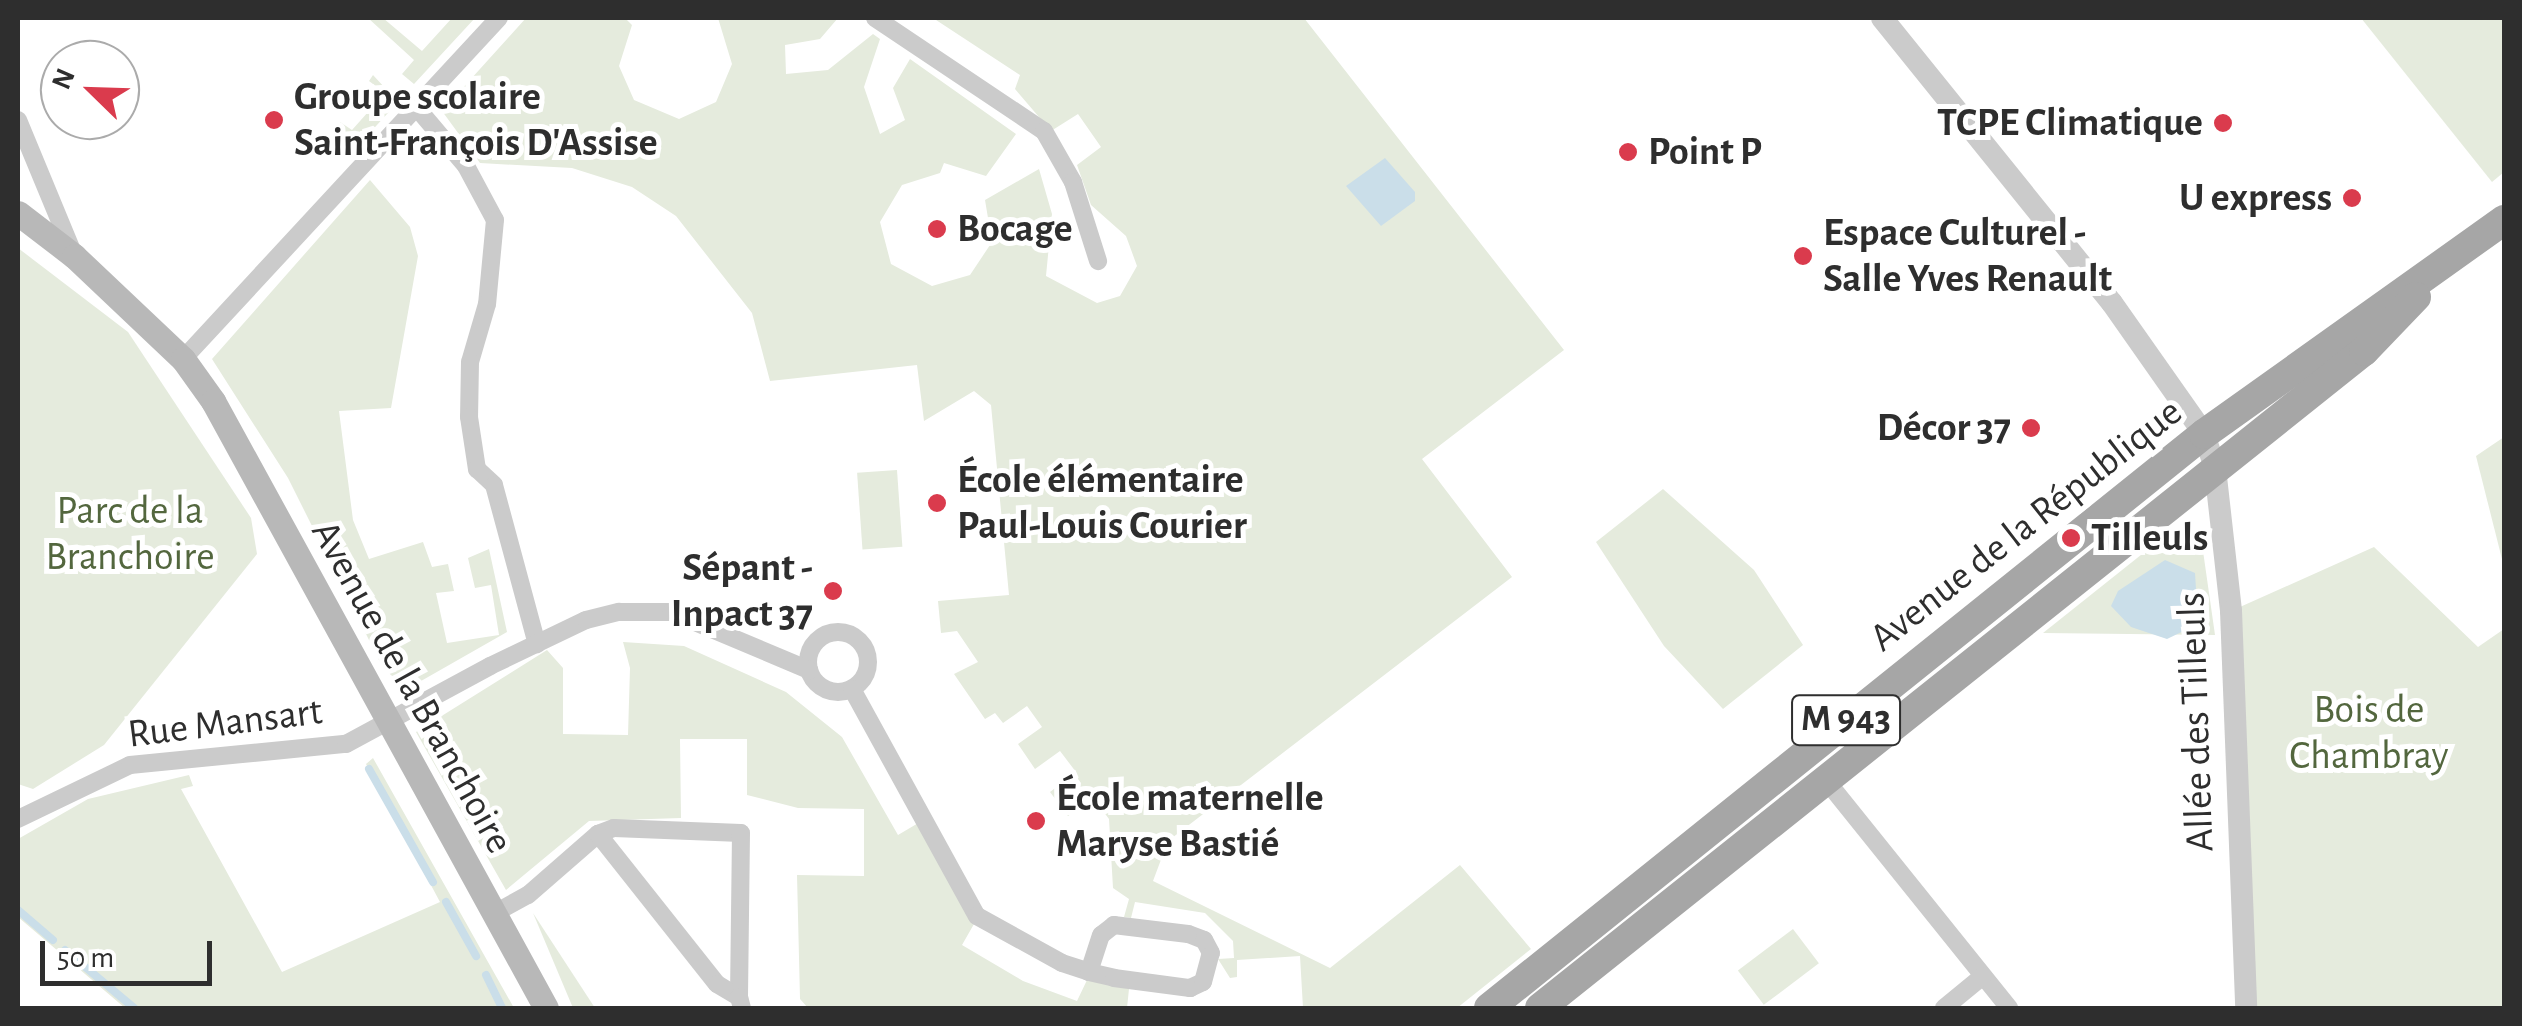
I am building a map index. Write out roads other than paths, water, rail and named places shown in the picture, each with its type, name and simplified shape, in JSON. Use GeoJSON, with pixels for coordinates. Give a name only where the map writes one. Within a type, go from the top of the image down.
{"type":"FeatureCollection","features":[{"type":"Feature","properties":{"kind":"main road"},"geometry":{"type":"LineString","coordinates":[[18,213],[74,256]]}},
{"type":"Feature","properties":{"kind":"main road","name":"Avenue de la République"},"geometry":{"type":"LineString","coordinates":[[1489,1008],[2204,434],[2340,333],[2438,273],[2504,220]]}},
{"type":"Feature","properties":{"kind":"main road","name":"Avenue de la Branchoire"},"geometry":{"type":"LineString","coordinates":[[74,256],[183,359],[212,401],[546,1008]]}},
{"type":"Feature","properties":{"kind":"main road","name":"Avenue de la République"},"geometry":{"type":"LineString","coordinates":[[1540,1008],[2364,351],[2438,273]]}},
{"type":"Feature","properties":{"kind":"street"},"geometry":{"type":"LineString","coordinates":[[183,359],[499,18]]}},
{"type":"Feature","properties":{"kind":"street"},"geometry":{"type":"LineString","coordinates":[[876,18],[1044,131],[1073,182],[1098,261]]}},
{"type":"Feature","properties":{"kind":"street","name":"Allée des Tilleuls"},"geometry":{"type":"LineString","coordinates":[[1882,18],[2112,303],[2204,434],[2215,468],[2230,611],[2246,1008]]}},
{"type":"Feature","properties":{"kind":"street"},"geometry":{"type":"LineString","coordinates":[[417,108],[466,166],[496,220],[486,304],[470,362],[469,417],[477,469],[494,485],[537,644]]}},
{"type":"Feature","properties":{"kind":"street"},"geometry":{"type":"LineString","coordinates":[[18,120],[74,256]]}},
{"type":"Feature","properties":{"kind":"street","name":"Rue Mansart"},"geometry":{"type":"LineString","coordinates":[[18,819],[130,765],[346,744],[537,644],[619,612],[670,612],[809,670]]}},
{"type":"Feature","properties":{"kind":"street"},"geometry":{"type":"LineString","coordinates":[[832,632],[851,634],[866,647],[869,666],[852,689],[830,691],[809,670],[816,641],[832,632]]}},
{"type":"Feature","properties":{"kind":"street"},"geometry":{"type":"LineString","coordinates":[[852,689],[977,916],[1089,972],[1190,988],[1203,982],[1211,953],[1204,940],[1188,934],[1114,925],[1101,935],[1089,972]]}},
{"type":"Feature","properties":{"kind":"street"},"geometry":{"type":"LineString","coordinates":[[1825,779],[2009,1008]]}},
{"type":"Feature","properties":{"kind":"street"},"geometry":{"type":"LineString","coordinates":[[495,913],[528,895],[598,834],[614,828],[741,833],[741,1003]]}},
{"type":"Feature","properties":{"kind":"street"},"geometry":{"type":"LineString","coordinates":[[598,834],[717,984],[741,1003]]}},
{"type":"Feature","properties":{"kind":"street"},"geometry":{"type":"LineString","coordinates":[[1944,1008],[1983,976]]}},
{"type":"Feature","properties":{"kind":"water"},"geometry":{"type":"Polygon","coordinates":[[[1385,158],[1415,192],[1415,201],[1381,226],[1346,186],[1385,158]]]}},
{"type":"Feature","properties":{"kind":"water"},"geometry":{"type":"Polygon","coordinates":[[[2165,560],[2195,573],[2197,605],[2192,627],[2167,639],[2131,627],[2111,606],[2118,591],[2165,560]]]}},
{"type":"Feature","properties":{"kind":"waterway"},"geometry":{"type":"LineString","coordinates":[[369,769],[433,882]]}},
{"type":"Feature","properties":{"kind":"waterway"},"geometry":{"type":"LineString","coordinates":[[446,902],[476,956]]}},
{"type":"Feature","properties":{"kind":"waterway"},"geometry":{"type":"LineString","coordinates":[[18,910],[53,940]]}},
{"type":"Feature","properties":{"kind":"waterway"},"geometry":{"type":"LineString","coordinates":[[65,950],[134,1008]]}},
{"type":"Feature","properties":{"kind":"waterway"},"geometry":{"type":"LineString","coordinates":[[486,975],[502,1008]]}},
{"type":"Feature","properties":{"kind":"place","name":"Groupe scolaire Saint-François D'Assise"},"geometry":{"type":"Point","coordinates":[274,120]}},
{"type":"Feature","properties":{"kind":"place","name":"TCPE Climatique"},"geometry":{"type":"Point","coordinates":[2223,123]}},
{"type":"Feature","properties":{"kind":"place","name":"Point P"},"geometry":{"type":"Point","coordinates":[1628,152]}},
{"type":"Feature","properties":{"kind":"place","name":"U express"},"geometry":{"type":"Point","coordinates":[2352,198]}},
{"type":"Feature","properties":{"kind":"place","name":"Bocage"},"geometry":{"type":"Point","coordinates":[937,229]}},
{"type":"Feature","properties":{"kind":"place","name":"Espace Culturel - Salle Yves Renault"},"geometry":{"type":"Point","coordinates":[1803,256]}},
{"type":"Feature","properties":{"kind":"place","name":"Décor 37"},"geometry":{"type":"Point","coordinates":[2031,428]}},
{"type":"Feature","properties":{"kind":"place","name":"École élémentaire Paul-Louis Courier"},"geometry":{"type":"Point","coordinates":[937,503]}},
{"type":"Feature","properties":{"kind":"place","name":"Tilleuls"},"geometry":{"type":"Point","coordinates":[2071,538]}},
{"type":"Feature","properties":{"kind":"place","name":"Sépant - Inpact 37"},"geometry":{"type":"Point","coordinates":[833,591]}},
{"type":"Feature","properties":{"kind":"place","name":"École maternelle Maryse Bastié"},"geometry":{"type":"Point","coordinates":[1036,821]}},
{"type":"Feature","properties":{"kind":"park label","name":"Parc de la Branchoire"},"geometry":{"type":"Point","coordinates":[130,534]}},
{"type":"Feature","properties":{"kind":"park label","name":"Bois de Chambray"},"geometry":{"type":"Point","coordinates":[2369,733]}}]}
